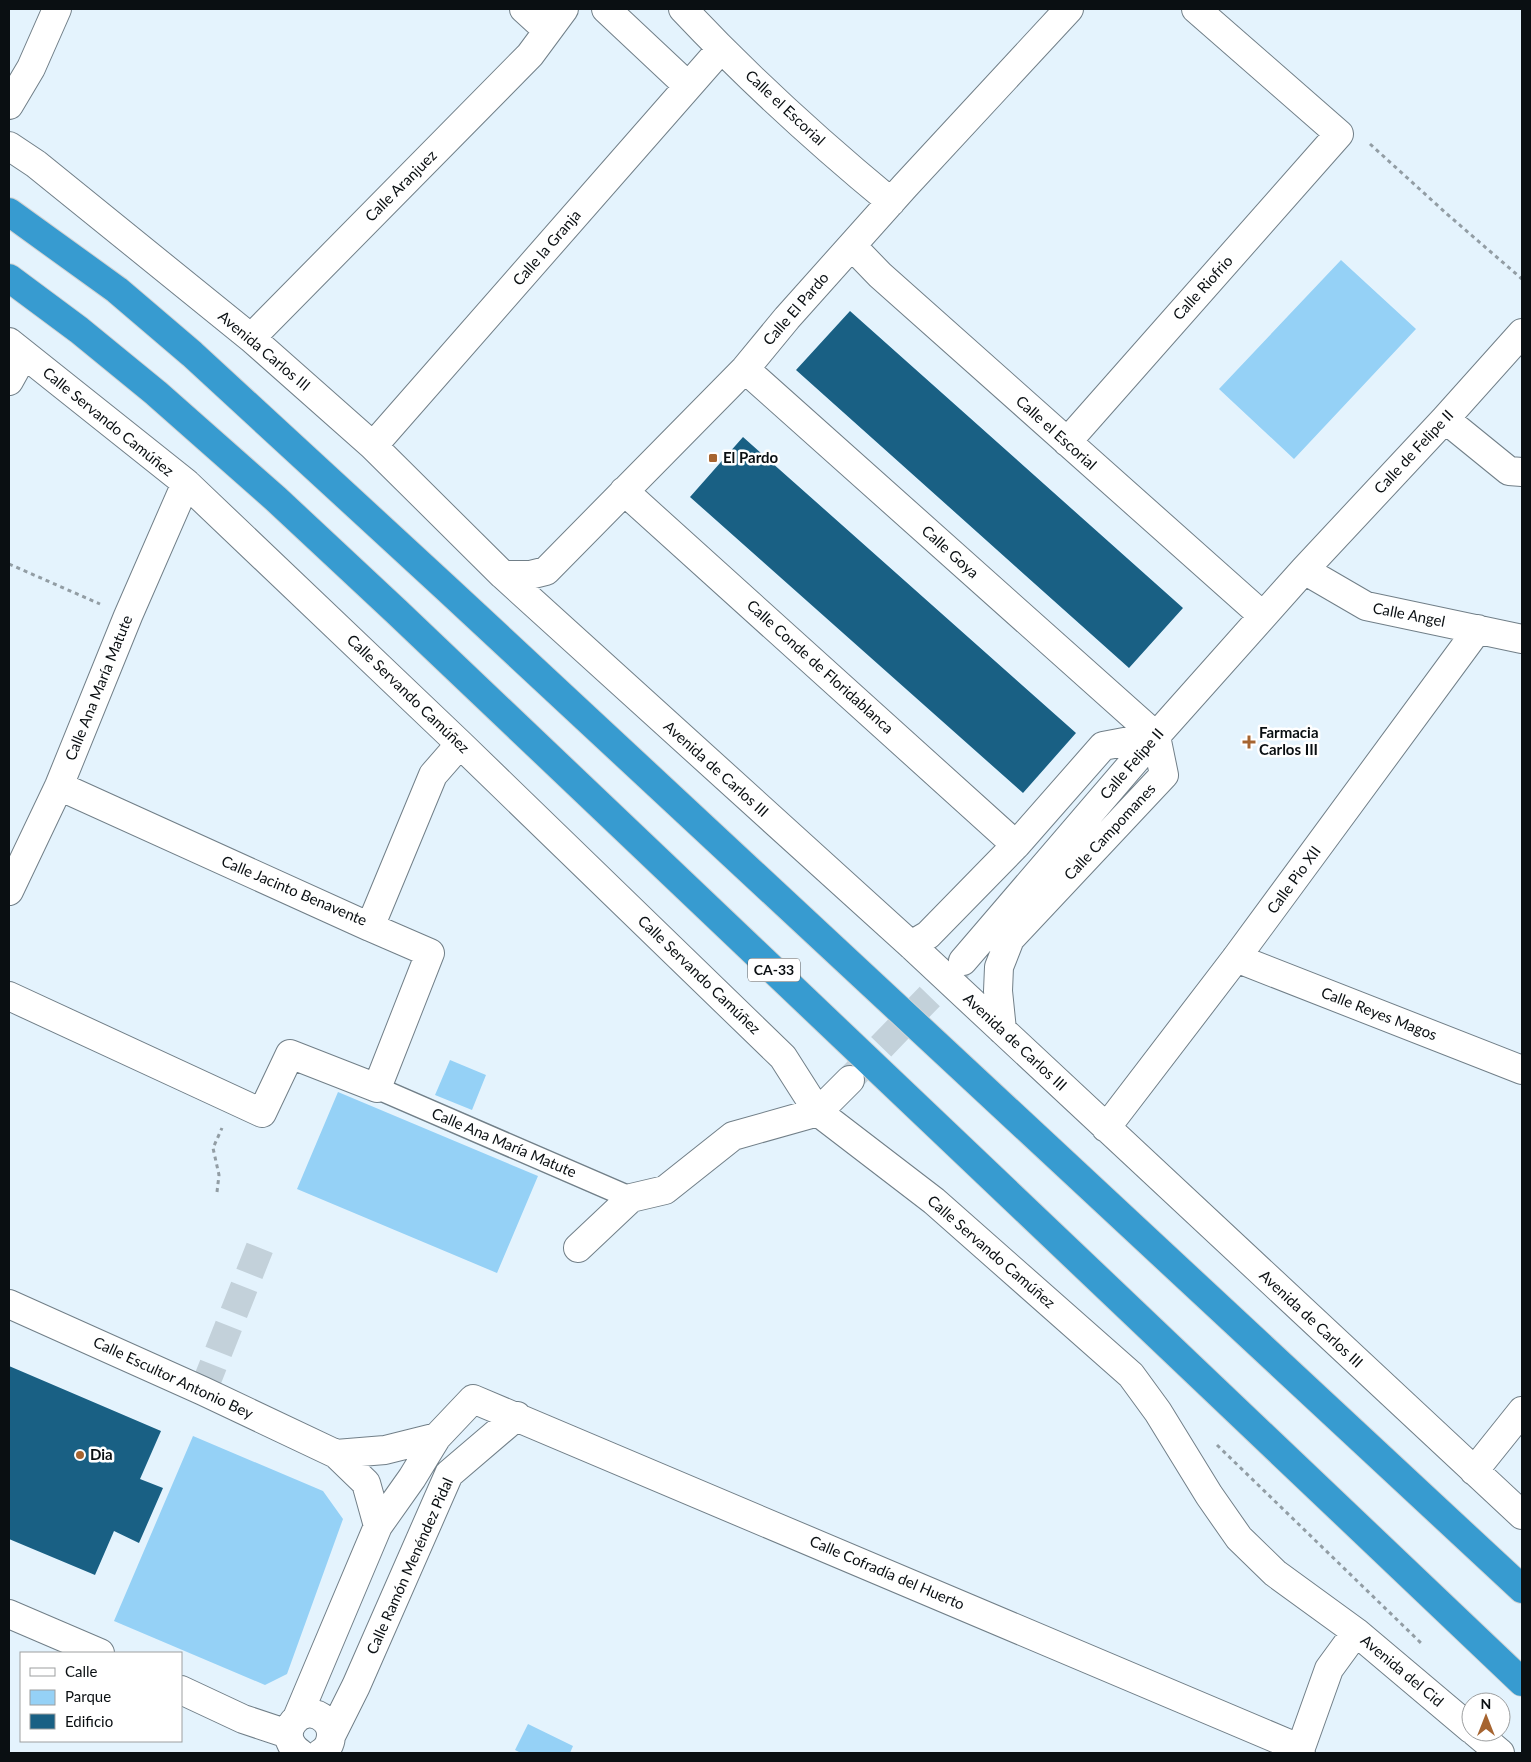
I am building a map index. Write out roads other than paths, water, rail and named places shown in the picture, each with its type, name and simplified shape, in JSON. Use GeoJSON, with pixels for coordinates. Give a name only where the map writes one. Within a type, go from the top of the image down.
{"type":"FeatureCollection","features":[{"type":"Feature","properties":{"kind":"highway"},"geometry":{"type":"LineString","coordinates":[[9,212],[116,290],[192,354],[1522,1589]]}},
{"type":"Feature","properties":{"kind":"highway","name":"CA-33"},"geometry":{"type":"LineString","coordinates":[[9,278],[80,330],[156,393],[283,506],[397,612],[1522,1682]]}},
{"type":"Feature","properties":{"kind":"street"},"geometry":{"type":"LineString","coordinates":[[9,105],[31,68],[57,9]]}},
{"type":"Feature","properties":{"kind":"street"},"geometry":{"type":"LineString","coordinates":[[524,9],[547,30]]}},
{"type":"Feature","properties":{"kind":"street","name":"Calle Aranjuez"},"geometry":{"type":"LineString","coordinates":[[250,338],[530,54],[564,9]]}},
{"type":"Feature","properties":{"kind":"street"},"geometry":{"type":"LineString","coordinates":[[606,9],[688,86]]}},
{"type":"Feature","properties":{"kind":"street","name":"Calle el Escorial"},"geometry":{"type":"LineString","coordinates":[[683,9],[721,49],[845,164],[891,202]]}},
{"type":"Feature","properties":{"kind":"street","name":"Calle El Pardo"},"geometry":{"type":"LineString","coordinates":[[503,575],[530,575],[546,571],[745,369],[891,202],[1069,9]]}},
{"type":"Feature","properties":{"kind":"street","name":"Calle Riofrio"},"geometry":{"type":"LineString","coordinates":[[1067,442],[1339,134],[1196,9]]}},
{"type":"Feature","properties":{"kind":"street","name":"Calle la Granja"},"geometry":{"type":"LineString","coordinates":[[373,446],[721,49]]}},
{"type":"Feature","properties":{"kind":"street","name":"Avenida Carlos III"},"geometry":{"type":"LineString","coordinates":[[9,146],[36,164],[250,338],[373,446],[503,575]]}},
{"type":"Feature","properties":{"kind":"street","name":"Calle el Escorial"},"geometry":{"type":"LineString","coordinates":[[852,246],[887,281],[1264,616]]}},
{"type":"Feature","properties":{"kind":"street","name":"Calle de Felipe II"},"geometry":{"type":"LineString","coordinates":[[1304,570],[1446,419],[1522,333]]}},
{"type":"Feature","properties":{"kind":"street"},"geometry":{"type":"LineString","coordinates":[[9,381],[16,348]]}},
{"type":"Feature","properties":{"kind":"street","name":"Calle Servando Camúñez"},"geometry":{"type":"LineString","coordinates":[[16,348],[186,483],[460,744],[783,1057],[818,1112],[934,1201],[1131,1375],[1158,1412],[1239,1538],[1275,1573],[1356,1632]]}},
{"type":"Feature","properties":{"kind":"street","name":"Calle Goya"},"geometry":{"type":"LineString","coordinates":[[745,369],[1156,736]]}},
{"type":"Feature","properties":{"kind":"street"},"geometry":{"type":"LineString","coordinates":[[1446,419],[1509,471],[1522,472]]}},
{"type":"Feature","properties":{"kind":"street","name":"Calle Ana María Matute"},"geometry":{"type":"LineString","coordinates":[[9,891],[59,786],[128,616],[186,483]]}},
{"type":"Feature","properties":{"kind":"street","name":"Calle Conde de Floridablanca"},"geometry":{"type":"LineString","coordinates":[[624,490],[1016,845]]}},
{"type":"Feature","properties":{"kind":"street","name":"Calle Felipe II"},"geometry":{"type":"LineString","coordinates":[[964,961],[1156,736],[1304,570]]}},
{"type":"Feature","properties":{"kind":"street","name":"Calle Angel"},"geometry":{"type":"LineString","coordinates":[[1304,570],[1366,606],[1522,639]]}},
{"type":"Feature","properties":{"kind":"street","name":"Avenida de Carlos III"},"geometry":{"type":"LineString","coordinates":[[503,575],[911,945],[1522,1515]]}},
{"type":"Feature","properties":{"kind":"street","name":"Calle Pio XII"},"geometry":{"type":"LineString","coordinates":[[1106,1128],[1236,958],[1478,629]]}},
{"type":"Feature","properties":{"kind":"street"},"geometry":{"type":"LineString","coordinates":[[911,945],[928,935],[1016,845],[1103,746],[1156,736]]}},
{"type":"Feature","properties":{"kind":"street","name":"Calle Campomanes"},"geometry":{"type":"LineString","coordinates":[[1002,1030],[998,990],[999,967],[1010,939],[1164,775],[1156,736]]}},
{"type":"Feature","properties":{"kind":"street","name":"Calle Jacinto Benavente"},"geometry":{"type":"LineString","coordinates":[[59,786],[370,926],[434,775],[460,744]]}},
{"type":"Feature","properties":{"kind":"street"},"geometry":{"type":"LineString","coordinates":[[370,926],[430,953],[377,1088]]}},
{"type":"Feature","properties":{"kind":"street","name":"Calle Reyes Magos"},"geometry":{"type":"LineString","coordinates":[[1236,958],[1522,1070]]}},
{"type":"Feature","properties":{"kind":"street","name":"Calle Ana María Matute"},"geometry":{"type":"LineString","coordinates":[[9,996],[262,1113],[290,1054],[377,1088],[631,1198]]}},
{"type":"Feature","properties":{"kind":"street"},"geometry":{"type":"LineString","coordinates":[[578,1248],[631,1198],[665,1190],[734,1136],[818,1112],[850,1080]]}},
{"type":"Feature","properties":{"kind":"street","name":"Calle Escultor Antonio Bey"},"geometry":{"type":"LineString","coordinates":[[9,1304],[203,1391],[336,1454]]}},
{"type":"Feature","properties":{"kind":"street","name":"Calle Cofradía del Huerto"},"geometry":{"type":"LineString","coordinates":[[437,1437],[473,1399],[517,1416],[1300,1751]]}},
{"type":"Feature","properties":{"kind":"street"},"geometry":{"type":"LineString","coordinates":[[1474,1471],[1522,1411]]}},
{"type":"Feature","properties":{"kind":"street","name":"Calle Ramón Menéndez Pidal"},"geometry":{"type":"LineString","coordinates":[[306,1743],[356,1686],[450,1474],[517,1416]]}},
{"type":"Feature","properties":{"kind":"street"},"geometry":{"type":"LineString","coordinates":[[336,1454],[385,1450],[437,1437]]}},
{"type":"Feature","properties":{"kind":"street"},"geometry":{"type":"LineString","coordinates":[[182,1690],[243,1719],[306,1743],[378,1526],[412,1478],[437,1437]]}},
{"type":"Feature","properties":{"kind":"street"},"geometry":{"type":"LineString","coordinates":[[336,1454],[366,1482],[378,1526]]}},
{"type":"Feature","properties":{"kind":"street"},"geometry":{"type":"LineString","coordinates":[[9,1614],[98,1652]]}},
{"type":"Feature","properties":{"kind":"street"},"geometry":{"type":"LineString","coordinates":[[1300,1751],[1329,1669],[1356,1632]]}},
{"type":"Feature","properties":{"kind":"street","name":"Avenida del Cid"},"geometry":{"type":"LineString","coordinates":[[1356,1632],[1461,1721]]}},
{"type":"Feature","properties":{"kind":"street"},"geometry":{"type":"LineString","coordinates":[[1487,1742],[1500,1753]]}},
{"type":"Feature","properties":{"kind":"tunnel"},"geometry":{"type":"LineString","coordinates":[[852,1077],[963,962]]}},
{"type":"Feature","properties":{"kind":"tunnel"},"geometry":{"type":"LineString","coordinates":[[203,1391],[260,1247]]}},
{"type":"Feature","properties":{"kind":"place","name":"El Pardo"},"geometry":{"type":"Point","coordinates":[713,458]}},
{"type":"Feature","properties":{"kind":"place","name":"Farmacia Carlos III"},"geometry":{"type":"Point","coordinates":[1249,742]}},
{"type":"Feature","properties":{"kind":"place","name":"Dia"},"geometry":{"type":"Point","coordinates":[80,1455]}}]}
